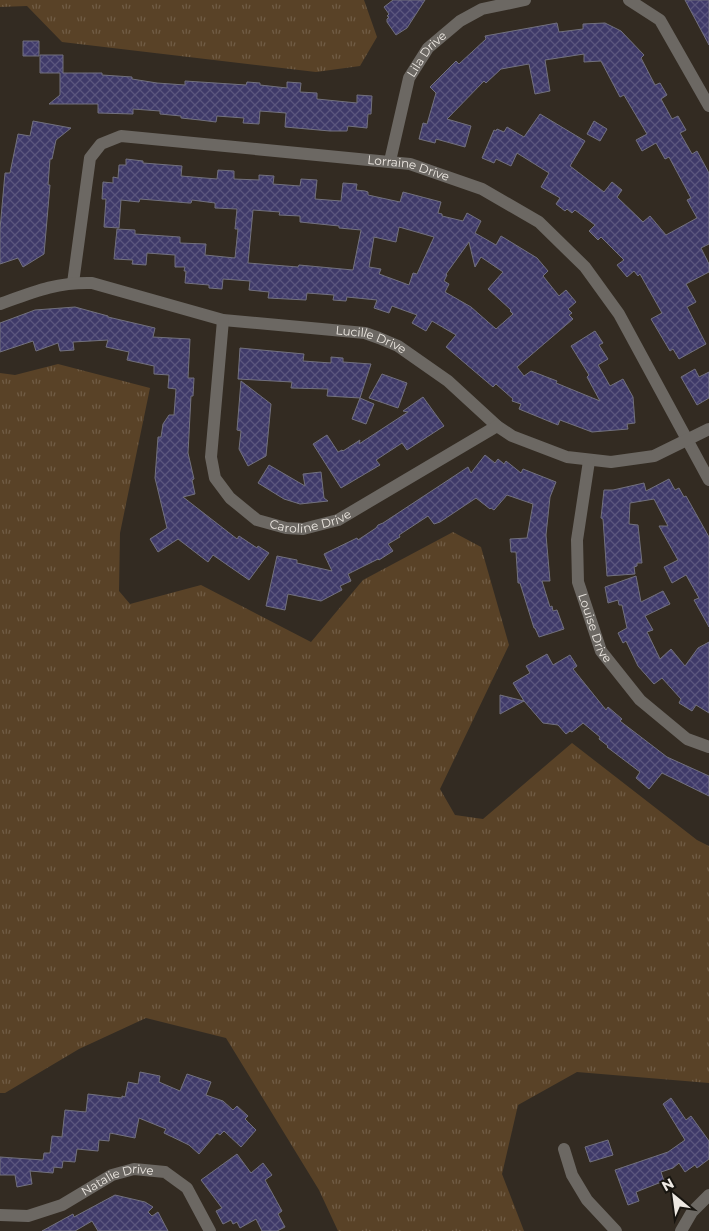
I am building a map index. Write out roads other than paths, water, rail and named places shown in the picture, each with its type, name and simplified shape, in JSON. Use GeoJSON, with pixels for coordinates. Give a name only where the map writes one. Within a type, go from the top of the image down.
{"type":"FeatureCollection","features":[{"type":"Feature","properties":{"kind":"street","name":"Lila Drive"},"geometry":{"type":"LineString","coordinates":[[390,161],[409,78],[428,48],[460,21],[482,9],[525,0]]}},
{"type":"Feature","properties":{"kind":"street"},"geometry":{"type":"LineString","coordinates":[[629,0],[660,20],[709,106]]}},
{"type":"Feature","properties":{"kind":"street","name":"Lorraine Drive"},"geometry":{"type":"LineString","coordinates":[[73,283],[90,158],[101,144],[121,136],[410,164],[482,189],[540,222],[585,267],[619,314],[709,480]]}},
{"type":"Feature","properties":{"kind":"street","name":"Lucille Drive"},"geometry":{"type":"LineString","coordinates":[[0,304],[50,286],[92,283],[223,320],[365,334],[398,346],[448,381],[497,426],[512,436],[567,457],[589,461],[611,462],[654,456],[709,429]]}},
{"type":"Feature","properties":{"kind":"street","name":"Caroline Drive"},"geometry":{"type":"LineString","coordinates":[[223,320],[211,457],[215,478],[230,498],[257,520],[286,528],[304,529],[338,520],[497,426]]}},
{"type":"Feature","properties":{"kind":"street","name":"Louise Drive"},"geometry":{"type":"LineString","coordinates":[[589,461],[577,540],[578,582],[601,651],[640,700],[687,739],[709,747]]}},
{"type":"Feature","properties":{"kind":"street"},"geometry":{"type":"LineString","coordinates":[[564,1149],[572,1175],[587,1200],[616,1231]]}},
{"type":"Feature","properties":{"kind":"street","name":"Natalie Drive"},"geometry":{"type":"LineString","coordinates":[[0,1215],[28,1216],[62,1205],[112,1175],[134,1169],[149,1170],[165,1172],[187,1188],[210,1231]]}},
{"type":"Feature","properties":{"kind":"street"},"geometry":{"type":"LineString","coordinates":[[681,1231],[692,1212],[709,1195]]}}]}
